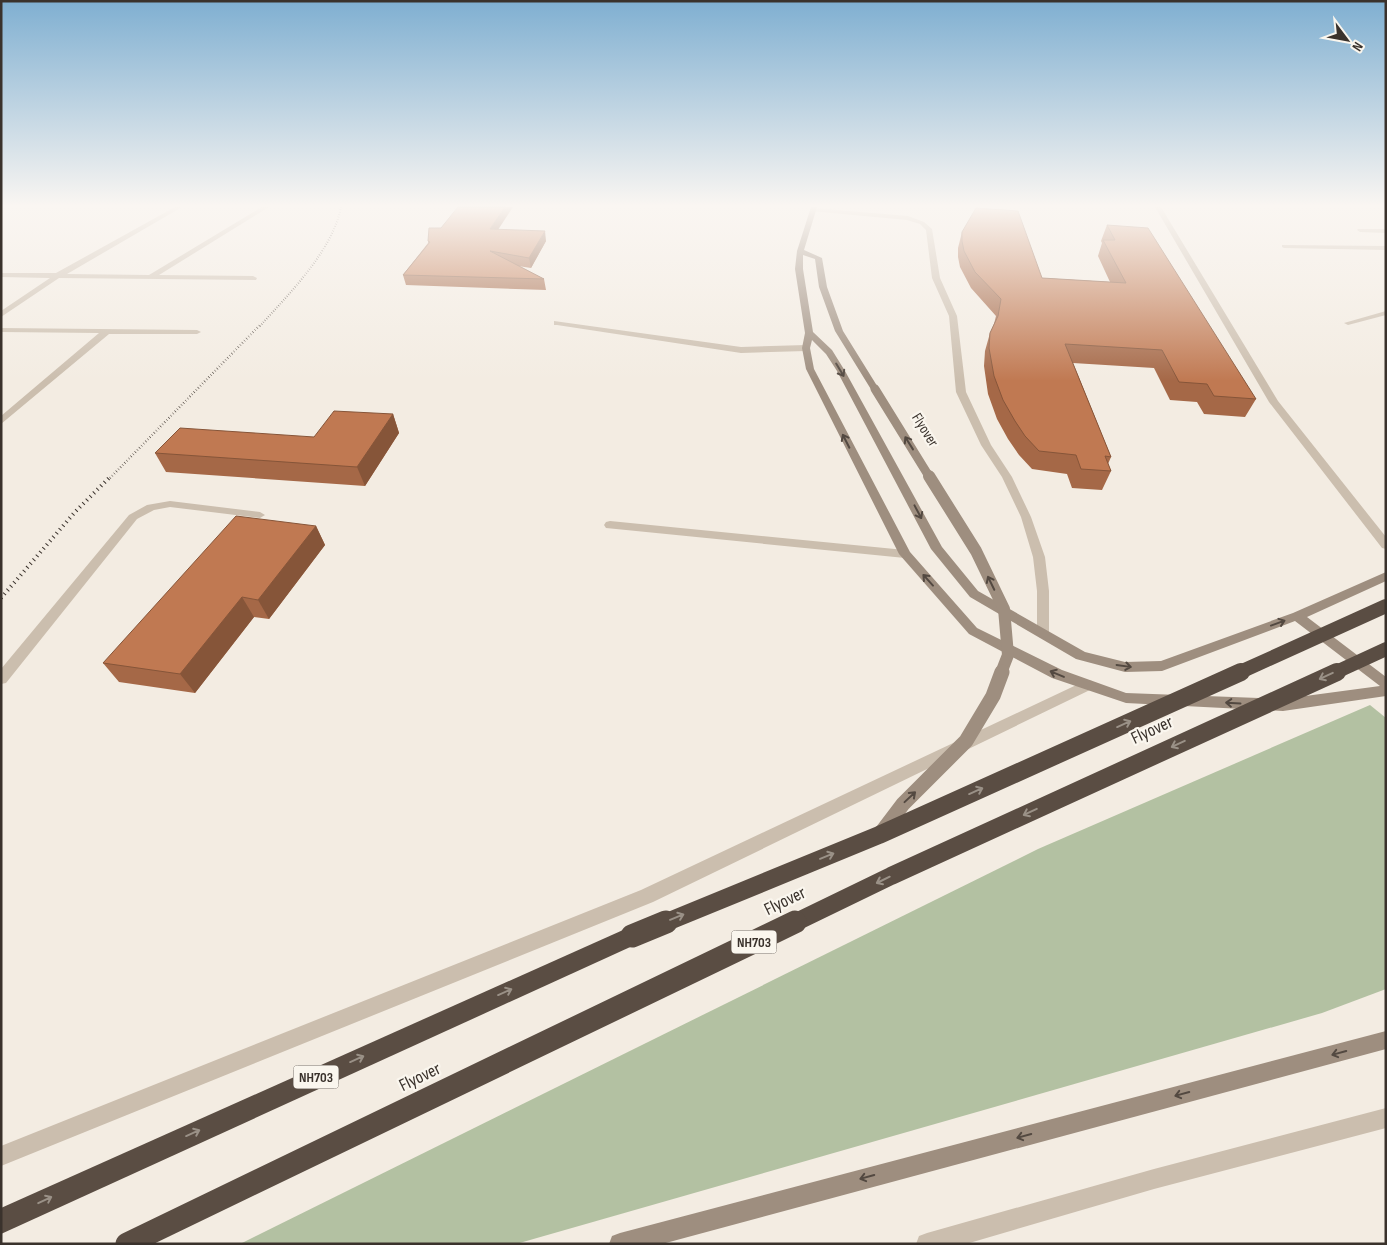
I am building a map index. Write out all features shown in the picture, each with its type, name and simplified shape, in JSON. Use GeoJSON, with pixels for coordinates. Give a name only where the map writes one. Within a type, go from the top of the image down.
{"type":"FeatureCollection","features":[{"type":"Feature","properties":{"kind":"highway","name":"Flyover"},"geometry":{"type":"LineString","coordinates":[[1,1221],[632,936],[879,835],[1386,606]]}},
{"type":"Feature","properties":{"kind":"highway","name":"Flyover"},"geometry":{"type":"LineString","coordinates":[[128,1244],[890,876],[1386,649]]}},
{"type":"Feature","properties":{"kind":"street"},"geometry":{"type":"LineString","coordinates":[[1,315],[77,265]]}},
{"type":"Feature","properties":{"kind":"street"},"geometry":{"type":"LineString","coordinates":[[150,277],[170,265]]}},
{"type":"Feature","properties":{"kind":"street"},"geometry":{"type":"LineString","coordinates":[[800,265],[809,333],[806,348],[810,369],[904,554],[973,631],[1056,674],[1126,698],[1282,705],[1386,691]]}},
{"type":"Feature","properties":{"kind":"street","name":"Flyover"},"geometry":{"type":"LineString","coordinates":[[818,265],[823,287],[839,331],[976,552],[1004,610],[1008,655],[993,696],[966,741],[903,804],[879,835]]}},
{"type":"Feature","properties":{"kind":"street"},"geometry":{"type":"LineString","coordinates":[[934,265],[936,278],[953,316],[961,392],[986,445],[1007,477],[1026,516],[1039,557],[1043,591],[1043,634]]}},
{"type":"Feature","properties":{"kind":"street"},"geometry":{"type":"LineString","coordinates":[[1193,265],[1274,402],[1386,545]]}},
{"type":"Feature","properties":{"kind":"street"},"geometry":{"type":"LineString","coordinates":[[1,275],[253,278]]}},
{"type":"Feature","properties":{"kind":"street"},"geometry":{"type":"LineString","coordinates":[[1348,323],[1386,314]]}},
{"type":"Feature","properties":{"kind":"street"},"geometry":{"type":"LineString","coordinates":[[557,323],[741,350],[806,348]]}},
{"type":"Feature","properties":{"kind":"street"},"geometry":{"type":"LineString","coordinates":[[1,330],[197,332]]}},
{"type":"Feature","properties":{"kind":"street"},"geometry":{"type":"LineString","coordinates":[[1,421],[107,331]]}},
{"type":"Feature","properties":{"kind":"street"},"geometry":{"type":"LineString","coordinates":[[809,333],[829,352],[841,371],[937,549],[974,594],[1082,656],[1125,667],[1162,666],[1297,616],[1386,576]]}},
{"type":"Feature","properties":{"kind":"street"},"geometry":{"type":"LineString","coordinates":[[1,679],[133,517],[139,513],[158,505],[170,504],[260,515]]}},
{"type":"Feature","properties":{"kind":"street"},"geometry":{"type":"LineString","coordinates":[[610,525],[904,554]]}},
{"type":"Feature","properties":{"kind":"street"},"geometry":{"type":"LineString","coordinates":[[1297,616],[1386,684]]}},
{"type":"Feature","properties":{"kind":"street"},"geometry":{"type":"LineString","coordinates":[[1,1156],[647,896],[1087,685]]}},
{"type":"Feature","properties":{"kind":"street"},"geometry":{"type":"LineString","coordinates":[[620,1244],[1386,1040]]}},
{"type":"Feature","properties":{"kind":"street"},"geometry":{"type":"LineString","coordinates":[[928,1244],[1154,1179],[1386,1118]]}},
{"type":"Feature","properties":{"kind":"green space"},"geometry":{"type":"Polygon","coordinates":[[[1370,705],[1386,718],[1386,989],[1322,1013],[516,1244],[240,1244],[1038,849],[1370,705]]]}},
{"type":"Feature","properties":{"kind":"building"},"geometry":{"type":"Polygon","coordinates":[[[411,265],[517,265],[544,279],[403,275],[411,265]]]}},
{"type":"Feature","properties":{"kind":"building"},"geometry":{"type":"Polygon","coordinates":[[[971,265],[1037,265],[1042,278],[1126,283],[1116,265],[1171,265],[1256,399],[1214,396],[1207,384],[1179,382],[1162,350],[1065,344],[1111,457],[1105,456],[1111,471],[1081,469],[1076,455],[1039,451],[1025,436],[1015,421],[1003,400],[994,376],[989,348],[990,333],[998,316],[1001,299],[975,272],[971,265]]]}},
{"type":"Feature","properties":{"kind":"building"},"geometry":{"type":"Polygon","coordinates":[[[334,411],[393,414],[357,467],[155,453],[180,428],[314,437],[334,411]]]}},
{"type":"Feature","properties":{"kind":"building"},"geometry":{"type":"Polygon","coordinates":[[[236,516],[316,526],[258,600],[242,597],[180,674],[103,663],[236,516]]]}},
{"type":"Feature","properties":{"kind":"railway"},"geometry":{"type":"LineString","coordinates":[[260,326],[312,265]]}},
{"type":"Feature","properties":{"kind":"railway"},"geometry":{"type":"LineString","coordinates":[[110,478],[261,324]]}},
{"type":"Feature","properties":{"kind":"railway"},"geometry":{"type":"LineString","coordinates":[[1,598],[75,512],[111,476]]}}]}
